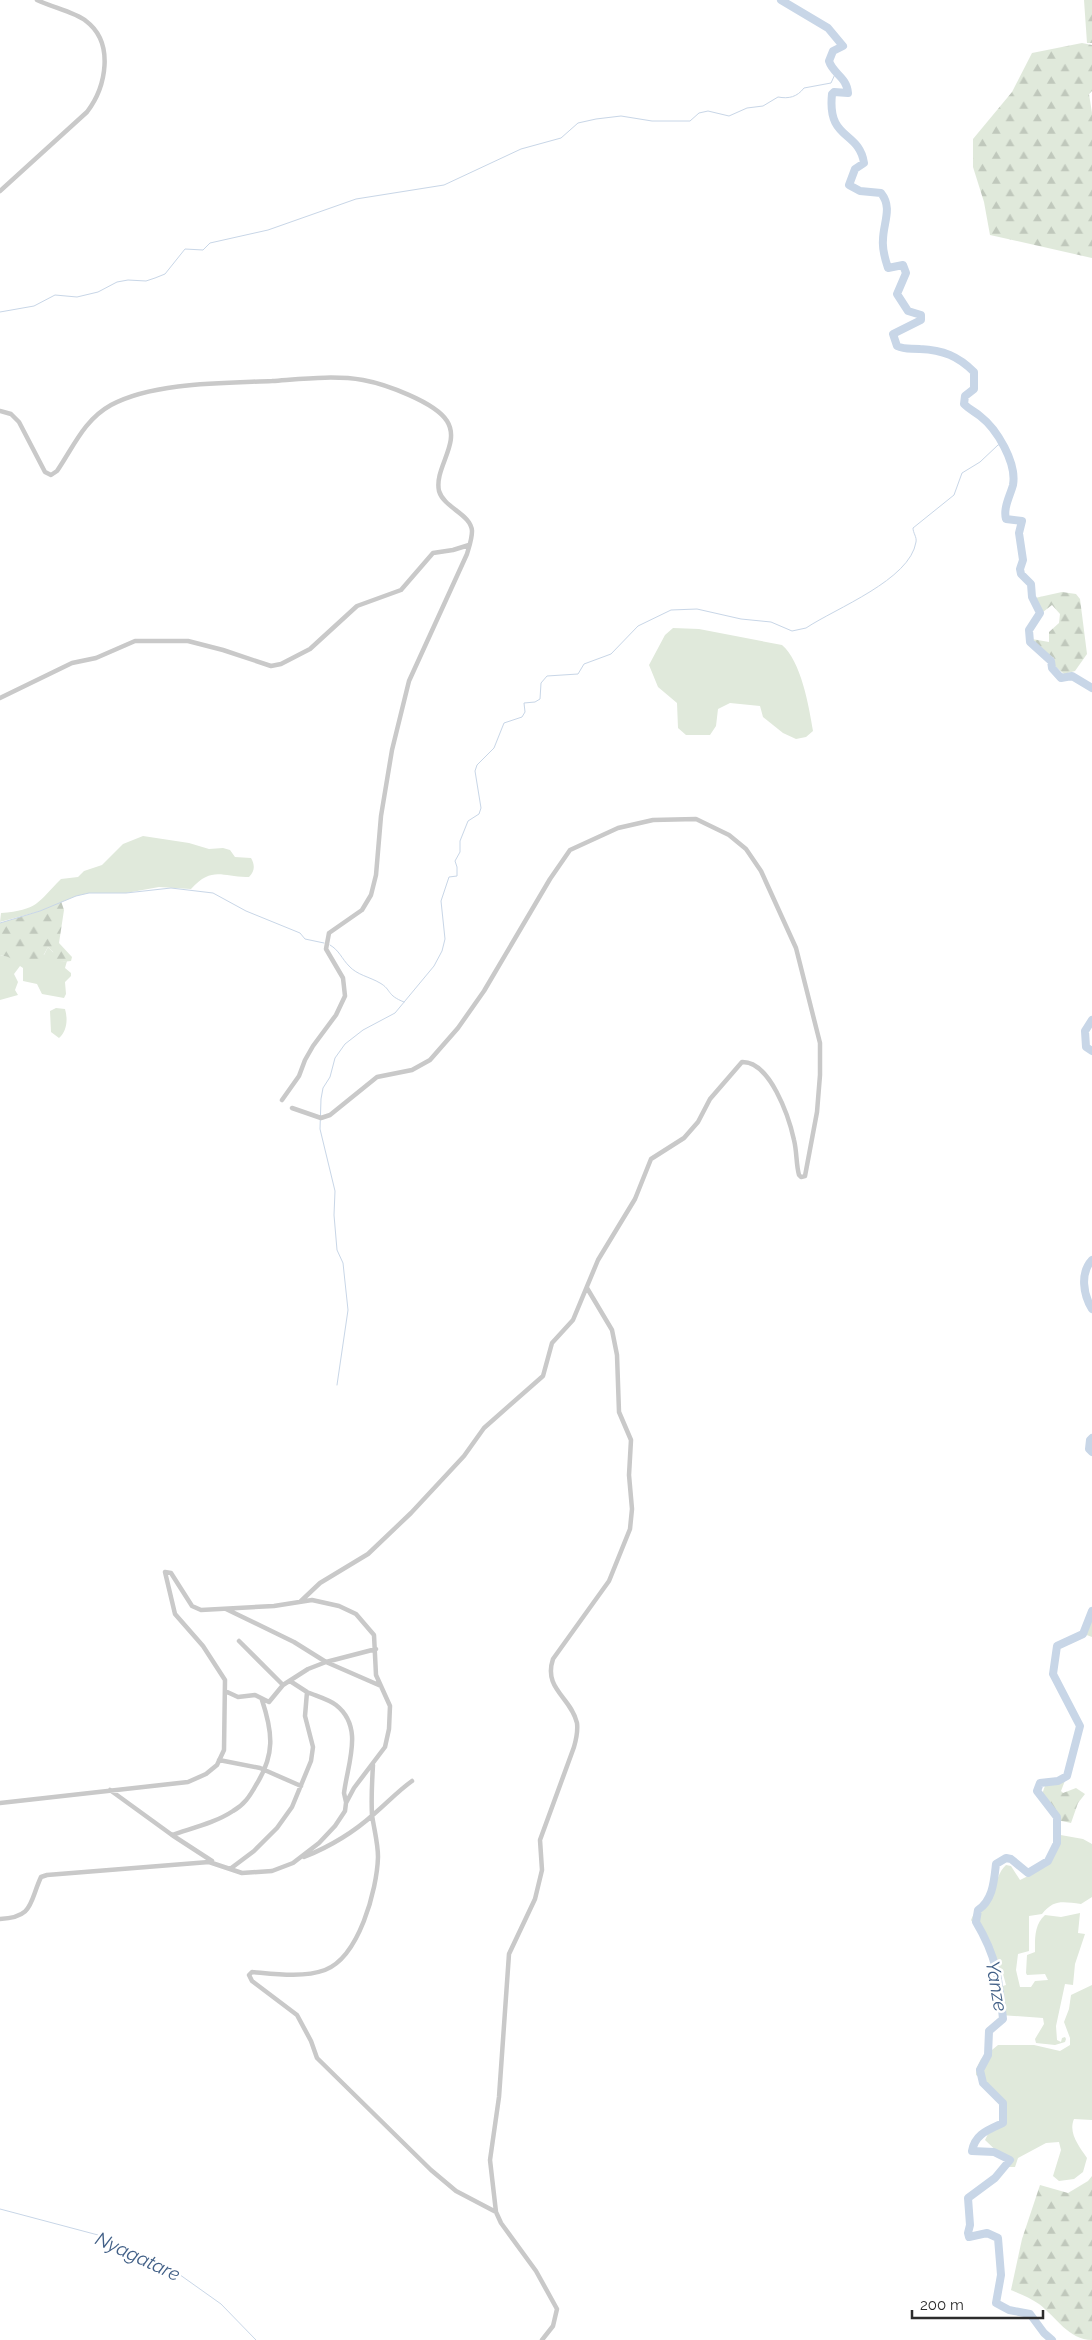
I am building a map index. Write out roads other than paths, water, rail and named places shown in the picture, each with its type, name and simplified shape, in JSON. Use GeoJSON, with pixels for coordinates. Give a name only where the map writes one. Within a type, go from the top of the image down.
{"type":"FeatureCollection","features":[{"type":"Feature","properties":{"kind":"street"},"geometry":{"type":"LineString","coordinates":[[0,191],[87,112],[96,99],[104,77],[103,52],[99,39],[87,21],[37,0]]}},
{"type":"Feature","properties":{"kind":"street"},"geometry":{"type":"LineString","coordinates":[[0,411],[11,414],[19,422],[45,472],[52,475],[57,471],[84,426],[93,416],[112,404],[138,395],[206,384],[332,378],[373,383],[435,409],[447,422],[450,432],[439,477],[440,492],[448,505],[468,522],[472,533],[451,594],[423,649],[410,681],[389,766],[381,816],[376,875],[371,895],[362,910],[328,933],[326,949],[343,978],[345,996],[336,1015],[313,1046],[299,1076],[282,1100]]}},
{"type":"Feature","properties":{"kind":"street"},"geometry":{"type":"LineString","coordinates":[[0,698],[72,663],[96,658],[134,641],[188,641],[271,666],[281,664],[310,649],[357,606],[401,590],[433,553],[469,545]]}},
{"type":"Feature","properties":{"kind":"street"},"geometry":{"type":"LineString","coordinates":[[292,1108],[321,1118],[330,1115],[377,1077],[412,1070],[430,1060],[458,1028],[484,991],[550,879],[570,850],[618,828],[661,819],[696,818],[729,835],[746,849],[761,871],[796,948],[820,1043],[817,1112],[807,1170],[803,1177],[799,1175],[795,1141],[773,1085],[761,1069],[752,1064],[742,1062],[710,1099],[698,1122],[684,1138],[651,1158],[647,1164],[635,1200],[598,1260],[573,1320],[552,1343],[544,1372],[539,1380],[484,1428],[464,1456],[411,1513],[368,1554],[320,1583],[301,1601]]}},
{"type":"Feature","properties":{"kind":"street"},"geometry":{"type":"LineString","coordinates":[[542,2340],[553,2326],[557,2310],[536,2271],[508,2234],[496,2212],[490,2160],[499,2096],[509,1954],[537,1892],[542,1870],[540,1840],[574,1747],[577,1733],[576,1722],[569,1706],[551,1680],[552,1658],[574,1632],[609,1581],[630,1529],[632,1509],[629,1475],[631,1440],[619,1412],[617,1355],[612,1330],[587,1288]]}},
{"type":"Feature","properties":{"kind":"street"},"geometry":{"type":"LineString","coordinates":[[0,1803],[188,1782],[206,1774],[217,1765],[224,1750],[225,1736],[223,1676],[203,1646],[175,1614],[164,1574],[167,1572],[175,1577],[192,1606],[201,1610],[274,1606],[301,1601],[328,1603],[356,1614],[374,1635],[376,1675],[386,1692],[390,1706],[389,1729],[385,1747],[354,1788],[346,1803]]}},
{"type":"Feature","properties":{"kind":"street"},"geometry":{"type":"LineString","coordinates":[[223,1608],[286,1638],[326,1662],[381,1686]]}},
{"type":"Feature","properties":{"kind":"street"},"geometry":{"type":"LineString","coordinates":[[239,1641],[283,1685]]}},
{"type":"Feature","properties":{"kind":"street"},"geometry":{"type":"LineString","coordinates":[[225,1691],[238,1696],[255,1695],[269,1702],[283,1685],[308,1669],[326,1662],[376,1649]]}},
{"type":"Feature","properties":{"kind":"street"},"geometry":{"type":"LineString","coordinates":[[290,1681],[307,1692],[335,1704],[351,1722],[353,1734],[344,1793],[345,1811],[335,1826],[319,1843],[298,1859]]}},
{"type":"Feature","properties":{"kind":"street"},"geometry":{"type":"LineString","coordinates":[[230,1869],[254,1851],[277,1828],[292,1807],[311,1760],[313,1747],[305,1716],[307,1692]]}},
{"type":"Feature","properties":{"kind":"street"},"geometry":{"type":"LineString","coordinates":[[172,1835],[233,1812],[246,1802],[265,1770],[271,1750],[271,1734],[262,1700]]}},
{"type":"Feature","properties":{"kind":"street"},"geometry":{"type":"LineString","coordinates":[[219,1760],[265,1770],[301,1786]]}},
{"type":"Feature","properties":{"kind":"street"},"geometry":{"type":"LineString","coordinates":[[373,1764],[372,1816],[378,1856],[375,1882],[368,1909],[346,1953],[336,1964],[313,1973],[279,1974],[252,1972],[249,1975],[252,1981],[296,2015],[311,2041],[317,2058],[431,2170],[456,2191],[496,2212]]}},
{"type":"Feature","properties":{"kind":"street"},"geometry":{"type":"LineString","coordinates":[[110,1790],[172,1835],[215,1863],[242,1873],[272,1871],[326,1846],[372,1816],[412,1781]]}},
{"type":"Feature","properties":{"kind":"street"},"geometry":{"type":"LineString","coordinates":[[0,1919],[18,1916],[27,1911],[42,1877],[47,1874],[111,1868],[215,1863]]}},
{"type":"Feature","properties":{"kind":"waterway","name":"Yanze"},"geometry":{"type":"LineString","coordinates":[[781,0],[828,28],[843,46],[833,51],[829,61],[843,79],[848,93],[834,92],[832,94],[832,109],[834,120],[861,152],[864,163],[855,169],[849,185],[860,191],[881,193],[885,199],[887,210],[883,243],[887,265],[888,268],[903,265],[906,273],[897,294],[908,311],[921,315],[921,320],[893,334],[897,346],[943,352],[956,358],[974,372],[974,389],[965,396],[964,404],[993,429],[1004,447],[1012,467],[1013,485],[1005,515],[1006,519],[1022,521],[1019,533],[1023,560],[1020,569],[1021,574],[1031,584],[1032,597],[1040,613],[1029,630],[1030,642],[1051,661],[1052,668],[1061,678],[1072,676],[1092,688]]}},
{"type":"Feature","properties":{"kind":"waterway"},"geometry":{"type":"LineString","coordinates":[[0,312],[34,306],[55,295],[77,297],[98,292],[117,282],[128,280],[146,281],[165,274],[185,249],[203,250],[210,243],[268,230],[356,199],[444,185],[521,149],[561,138],[578,123],[621,116],[652,121],[690,121],[699,113],[708,111],[729,116],[747,108],[763,106],[778,97],[792,97],[804,88],[831,83],[836,72]]}},
{"type":"Feature","properties":{"kind":"waterway"},"geometry":{"type":"LineString","coordinates":[[337,1385],[348,1310],[343,1263],[337,1250],[334,1215],[335,1191],[320,1129],[323,1088],[330,1077],[335,1058],[345,1044],[363,1030],[395,1013],[434,966],[442,951],[445,939],[441,901],[449,877],[457,876],[455,861],[460,852],[460,841],[468,821],[479,814],[481,808],[475,771],[477,765],[494,748],[504,723],[522,717],[525,712],[524,703],[535,702],[540,699],[541,683],[547,676],[578,674],[584,664],[611,654],[638,626],[671,610],[697,609],[741,619],[771,622],[792,631],[806,628],[870,592],[900,569],[911,556],[916,542],[913,528],[954,495],[962,473],[980,462],[998,445],[1003,443]]}},
{"type":"Feature","properties":{"kind":"waterway"},"geometry":{"type":"LineString","coordinates":[[0,923],[89,893],[126,893],[171,888],[213,893],[246,911],[300,933],[305,939],[324,943]]}},
{"type":"Feature","properties":{"kind":"waterway"},"geometry":{"type":"LineString","coordinates":[[330,945],[336,949],[352,969],[380,983],[394,997],[404,1002]]}},
{"type":"Feature","properties":{"kind":"waterway","name":"Yanze"},"geometry":{"type":"LineString","coordinates":[[1092,1020],[1085,1031],[1086,1047],[1092,1051]]}},
{"type":"Feature","properties":{"kind":"waterway","name":"Yanze"},"geometry":{"type":"LineString","coordinates":[[1092,1260],[1084,1277],[1085,1290],[1092,1309]]}},
{"type":"Feature","properties":{"kind":"waterway","name":"Yanze"},"geometry":{"type":"LineString","coordinates":[[1092,1438],[1089,1449],[1092,1452]]}},
{"type":"Feature","properties":{"kind":"waterway","name":"Yanze"},"geometry":{"type":"LineString","coordinates":[[1052,2340],[1044,2333],[1030,2314],[1009,2310],[996,2303],[1001,2275],[998,2238],[987,2233],[969,2237],[968,2233],[970,2225],[968,2198],[995,2178],[1010,2160],[994,2152],[972,2151],[979,2137],[987,2130],[1003,2123],[1003,2103],[983,2083],[980,2070],[988,2055],[989,2031],[1003,2019],[993,1958],[989,1946],[976,1922],[978,1910],[990,1896],[996,1864],[1006,1858],[1011,1859],[1028,1873],[1048,1861],[1057,1843],[1057,1817],[1037,1791],[1040,1783],[1058,1781],[1067,1776],[1080,1726],[1053,1674],[1057,1646],[1083,1634],[1092,1611]]}},
{"type":"Feature","properties":{"kind":"waterway","name":"Nyagatare"},"geometry":{"type":"LineString","coordinates":[[0,2209],[98,2235],[176,2272],[221,2304],[256,2340]]}}]}
